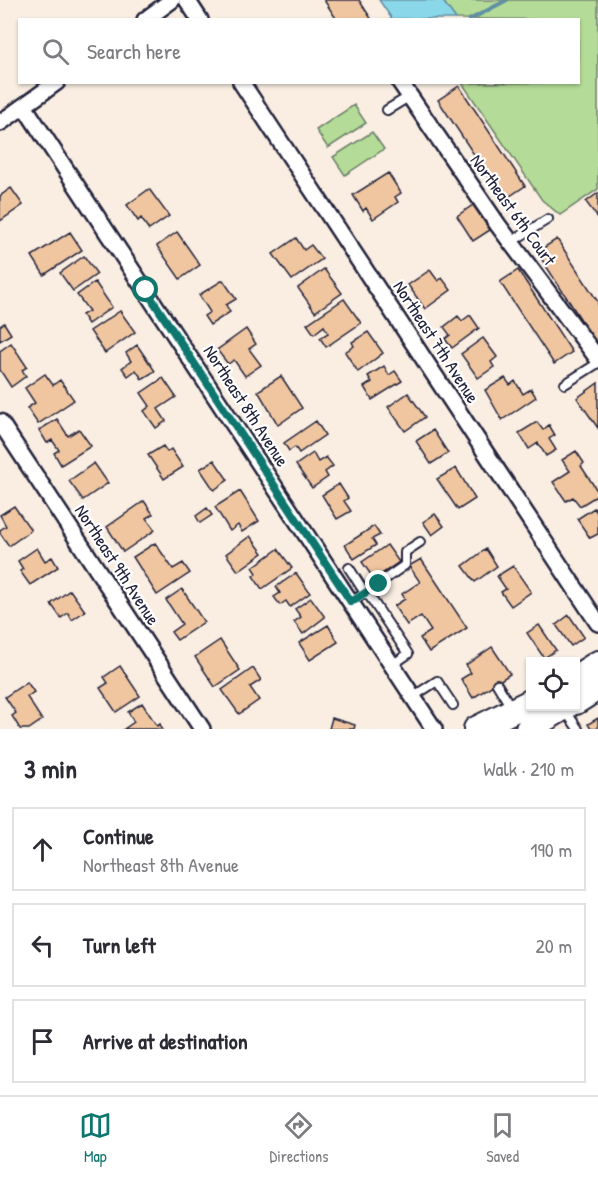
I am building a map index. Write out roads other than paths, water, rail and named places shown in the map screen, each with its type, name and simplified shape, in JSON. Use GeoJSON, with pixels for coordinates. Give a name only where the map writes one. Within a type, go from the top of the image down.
{"type":"FeatureCollection","features":[{"type":"Feature","properties":{"kind":"main road"},"geometry":{"type":"LineString","coordinates":[[580,674],[598,663]]}},
{"type":"Feature","properties":{"kind":"main road"},"geometry":{"type":"LineString","coordinates":[[580,699],[598,688]]}},
{"type":"Feature","properties":{"kind":"main road"},"geometry":{"type":"LineString","coordinates":[[476,729],[514,717],[544,711]]}},
{"type":"Feature","properties":{"kind":"street"},"geometry":{"type":"LineString","coordinates":[[148,18],[172,0]]}},
{"type":"Feature","properties":{"kind":"street"},"geometry":{"type":"LineString","coordinates":[[187,0],[199,18]]}},
{"type":"Feature","properties":{"kind":"street"},"geometry":{"type":"LineString","coordinates":[[0,123],[54,84]]}},
{"type":"Feature","properties":{"kind":"street","name":"Northeast 7th Avenue"},"geometry":{"type":"LineString","coordinates":[[242,84],[598,623]]}},
{"type":"Feature","properties":{"kind":"street","name":"Northeast 6th Court"},"geometry":{"type":"LineString","coordinates":[[401,84],[511,242],[598,361]]}},
{"type":"Feature","properties":{"kind":"street","name":"Northeast 8th Avenue"},"geometry":{"type":"LineString","coordinates":[[24,106],[434,729]]}},
{"type":"Feature","properties":{"kind":"street","name":"Northeast 9th Avenue"},"geometry":{"type":"LineString","coordinates":[[0,422],[202,729]]}},
{"type":"Feature","properties":{"kind":"lane"},"geometry":{"type":"LineString","coordinates":[[387,110],[410,96]]}},
{"type":"Feature","properties":{"kind":"lane"},"geometry":{"type":"LineString","coordinates":[[511,242],[548,219]]}},
{"type":"Feature","properties":{"kind":"lane"},"geometry":{"type":"LineString","coordinates":[[565,384],[598,361]]}},
{"type":"Feature","properties":{"kind":"lane"},"geometry":{"type":"LineString","coordinates":[[351,602],[405,565],[405,552],[420,542]]}},
{"type":"Feature","properties":{"kind":"lane"},"geometry":{"type":"LineString","coordinates":[[349,568],[408,654],[392,665]]}},
{"type":"Feature","properties":{"kind":"lane"},"geometry":{"type":"LineString","coordinates":[[372,633],[387,623]]}},
{"type":"Feature","properties":{"kind":"lane"},"geometry":{"type":"LineString","coordinates":[[414,696],[437,681],[453,705]]}},
{"type":"Feature","properties":{"kind":"lane"},"geometry":{"type":"LineString","coordinates":[[497,684],[514,717]]}},
{"type":"Feature","properties":{"kind":"lane"},"geometry":{"type":"LineString","coordinates":[[571,711],[578,729]]}},
{"type":"Feature","properties":{"kind":"water"},"geometry":{"type":"Polygon","coordinates":[[[379,0],[442,0],[455,18],[391,18],[379,0]]]}},
{"type":"Feature","properties":{"kind":"waterway"},"geometry":{"type":"LineString","coordinates":[[473,18],[507,0]]}}]}
